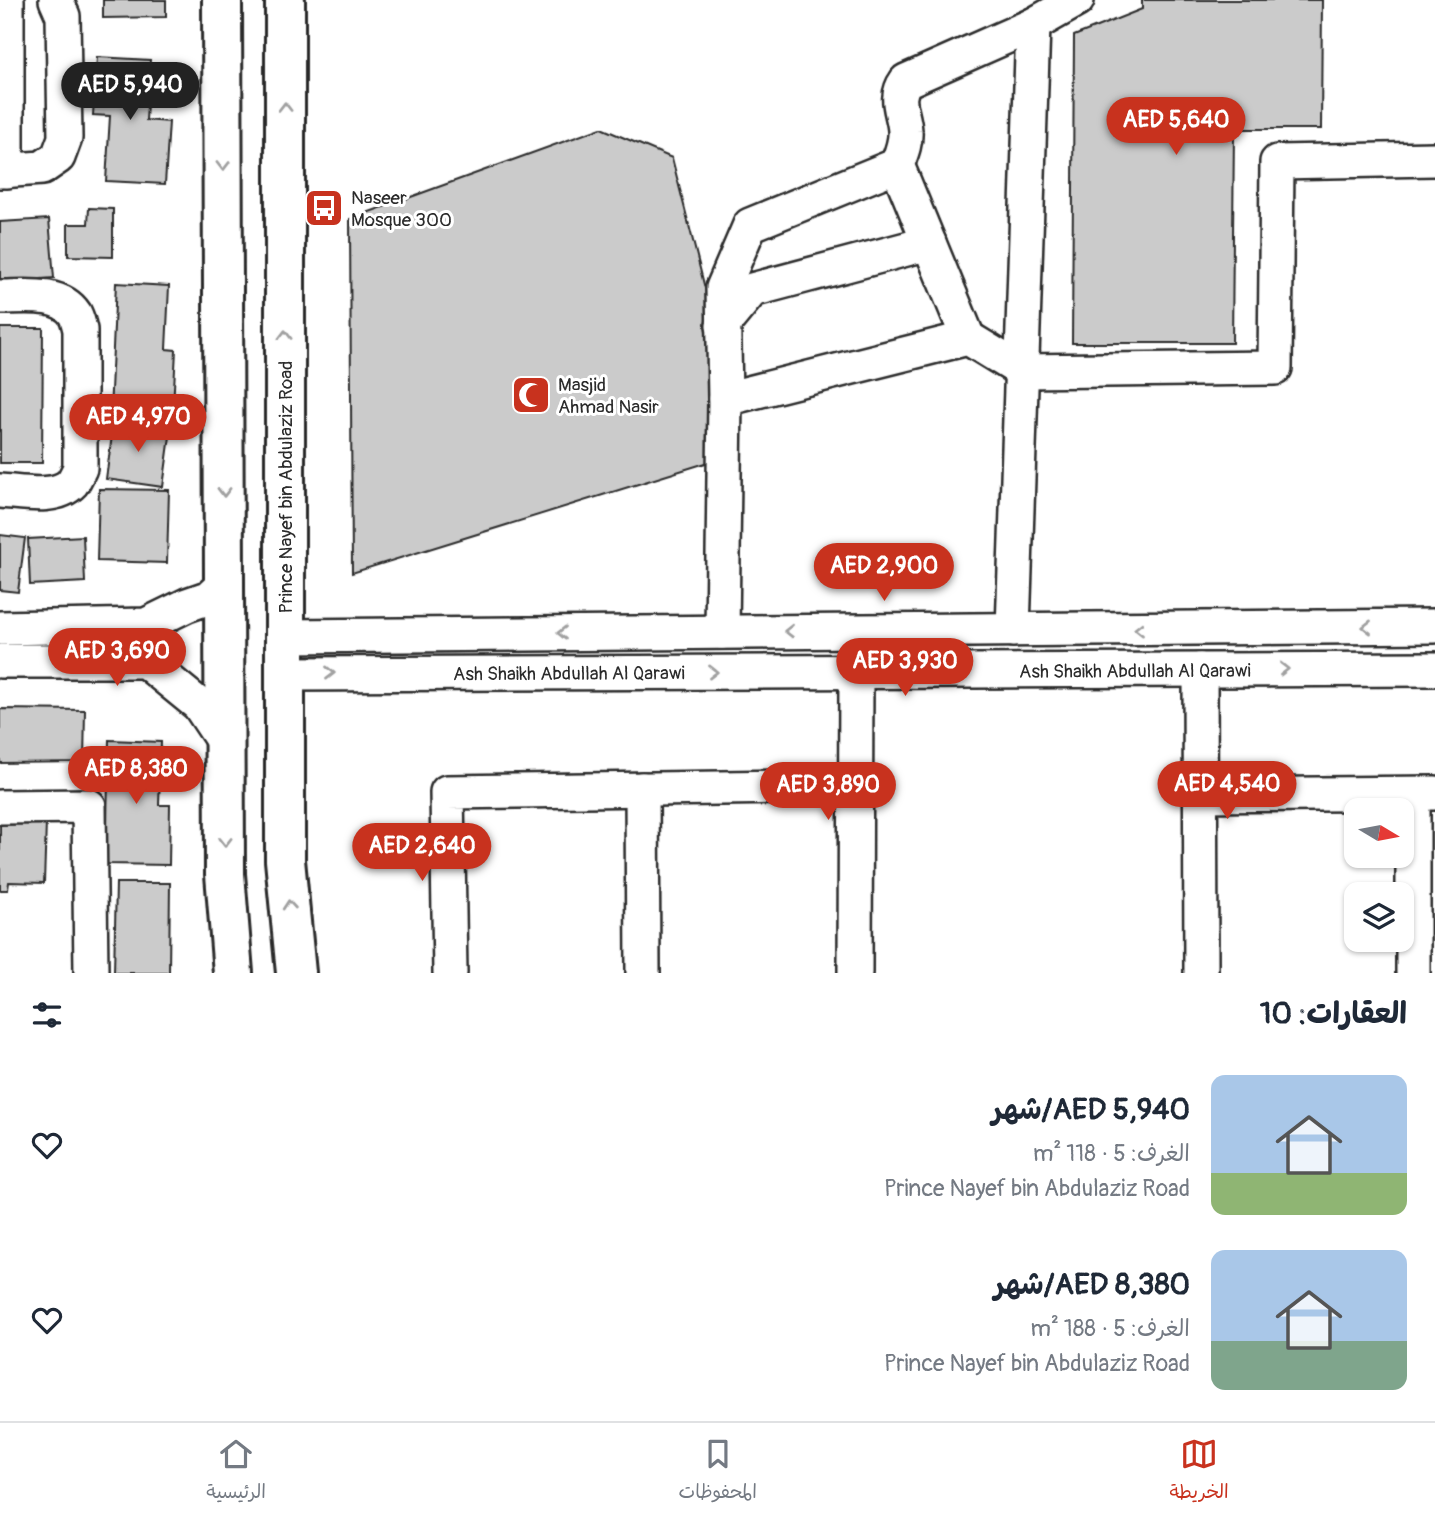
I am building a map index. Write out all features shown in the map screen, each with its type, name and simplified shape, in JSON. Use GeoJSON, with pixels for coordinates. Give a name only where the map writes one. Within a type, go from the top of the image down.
{"type":"FeatureCollection","features":[{"type":"Feature","properties":{"kind":"main road"},"geometry":{"type":"LineString","coordinates":[[222,0],[225,874],[232,969]]}},
{"type":"Feature","properties":{"kind":"main road","name":"Prince Nayef bin Abdulaziz Road"},"geometry":{"type":"LineString","coordinates":[[285,0],[285,860],[296,973]]}},
{"type":"Feature","properties":{"kind":"street"},"geometry":{"type":"LineString","coordinates":[[7,0],[4,171],[43,168],[58,157],[65,138],[63,16],[56,0]]}},
{"type":"Feature","properties":{"kind":"street"},"geometry":{"type":"LineString","coordinates":[[1077,0],[1033,25],[906,81],[898,101],[905,130],[904,144],[897,165],[968,338],[1022,371],[1275,368],[1277,162],[1435,159]]}},
{"type":"Feature","properties":{"kind":"street"},"geometry":{"type":"LineString","coordinates":[[1013,630],[1033,25]]}},
{"type":"Feature","properties":{"kind":"street"},"geometry":{"type":"LineString","coordinates":[[722,632],[725,399],[723,288],[750,225],[897,165]]}},
{"type":"Feature","properties":{"kind":"street"},"geometry":{"type":"LineString","coordinates":[[723,325],[752,290],[929,243]]}},
{"type":"Feature","properties":{"kind":"street"},"geometry":{"type":"LineString","coordinates":[[0,297],[47,298],[60,301],[75,314],[80,330],[80,468],[73,482],[50,493],[0,491]]}},
{"type":"Feature","properties":{"kind":"street"},"geometry":{"type":"LineString","coordinates":[[725,399],[968,338]]}},
{"type":"Feature","properties":{"kind":"street"},"geometry":{"type":"LineString","coordinates":[[0,628],[146,625],[209,597],[224,584]]}},
{"type":"Feature","properties":{"kind":"street"},"geometry":{"type":"LineString","coordinates":[[285,636],[1435,626]]}},
{"type":"Feature","properties":{"kind":"street"},"geometry":{"type":"LineString","coordinates":[[0,661],[145,661],[199,705],[225,744]]}},
{"type":"Feature","properties":{"kind":"street","name":"Ash Shaikh Abdullah Al Qarawi"},"geometry":{"type":"LineString","coordinates":[[285,674],[1435,668]]}},
{"type":"Feature","properties":{"kind":"street"},"geometry":{"type":"LineString","coordinates":[[1200,670],[1200,973]]}},
{"type":"Feature","properties":{"kind":"street"},"geometry":{"type":"LineString","coordinates":[[855,973],[856,671]]}},
{"type":"Feature","properties":{"kind":"street"},"geometry":{"type":"LineString","coordinates":[[450,973],[447,792],[856,786]]}},
{"type":"Feature","properties":{"kind":"street"},"geometry":{"type":"LineString","coordinates":[[642,789],[643,973]]}},
{"type":"Feature","properties":{"kind":"street"},"geometry":{"type":"LineString","coordinates":[[1200,795],[1424,794],[1413,973]]}},
{"type":"Feature","properties":{"kind":"street"},"geometry":{"type":"LineString","coordinates":[[0,807],[89,806],[91,973]]}},
{"type":"Feature","properties":{"kind":"building"},"geometry":{"type":"Polygon","coordinates":[[[103,0],[166,0],[166,17],[103,18],[103,0]]]}},
{"type":"Feature","properties":{"kind":"building"},"geometry":{"type":"Polygon","coordinates":[[[1142,0],[1322,0],[1321,129],[1234,129],[1232,343],[1072,343],[1074,36],[1142,9],[1142,0]]]}},
{"type":"Feature","properties":{"kind":"building"},"geometry":{"type":"Polygon","coordinates":[[[97,57],[150,60],[146,120],[169,122],[165,184],[106,181],[110,116],[93,115],[97,57]]]}},
{"type":"Feature","properties":{"kind":"building","name":"Masjid Ahmad Nasir"},"geometry":{"type":"Polygon","coordinates":[[[601,128],[672,158],[715,328],[709,462],[352,573],[350,219],[601,128]]]}},
{"type":"Feature","properties":{"kind":"building"},"geometry":{"type":"Polygon","coordinates":[[[89,208],[113,209],[113,257],[68,256],[68,224],[88,224],[89,208]]]}},
{"type":"Feature","properties":{"kind":"building"},"geometry":{"type":"Polygon","coordinates":[[[49,219],[54,278],[0,282],[0,222],[49,219]]]}},
{"type":"Feature","properties":{"kind":"building"},"geometry":{"type":"Polygon","coordinates":[[[116,283],[169,286],[166,349],[176,350],[173,407],[152,406],[152,414],[110,412],[116,283]]]}},
{"type":"Feature","properties":{"kind":"building"},"geometry":{"type":"Polygon","coordinates":[[[0,328],[43,328],[42,463],[0,463],[0,328]]]}},
{"type":"Feature","properties":{"kind":"building"},"geometry":{"type":"Polygon","coordinates":[[[114,421],[171,429],[163,487],[106,479],[114,421]]]}},
{"type":"Feature","properties":{"kind":"building"},"geometry":{"type":"Polygon","coordinates":[[[99,489],[169,490],[167,563],[97,561],[99,489]]]}},
{"type":"Feature","properties":{"kind":"building"},"geometry":{"type":"Polygon","coordinates":[[[0,535],[25,538],[18,592],[0,590],[0,535]]]}},
{"type":"Feature","properties":{"kind":"building"},"geometry":{"type":"Polygon","coordinates":[[[83,536],[85,582],[30,585],[28,539],[83,536]]]}},
{"type":"Feature","properties":{"kind":"building"},"geometry":{"type":"Polygon","coordinates":[[[0,709],[85,710],[84,762],[0,763],[0,709]]]}},
{"type":"Feature","properties":{"kind":"building"},"geometry":{"type":"Polygon","coordinates":[[[109,740],[161,742],[159,805],[170,805],[169,865],[106,864],[109,740]]]}},
{"type":"Feature","properties":{"kind":"building"},"geometry":{"type":"Polygon","coordinates":[[[0,821],[46,822],[44,883],[9,882],[8,890],[0,890],[0,821]]]}},
{"type":"Feature","properties":{"kind":"building"},"geometry":{"type":"Polygon","coordinates":[[[116,883],[170,883],[169,973],[114,973],[116,883]]]}},
{"type":"Feature","properties":{"kind":"place","name":"Naseer Mosque 300"},"geometry":{"type":"Point","coordinates":[324,208]}},
{"type":"Feature","properties":{"kind":"place","name":"Masjid Ahmad Nasir"},"geometry":{"type":"Point","coordinates":[531,395]}}]}
